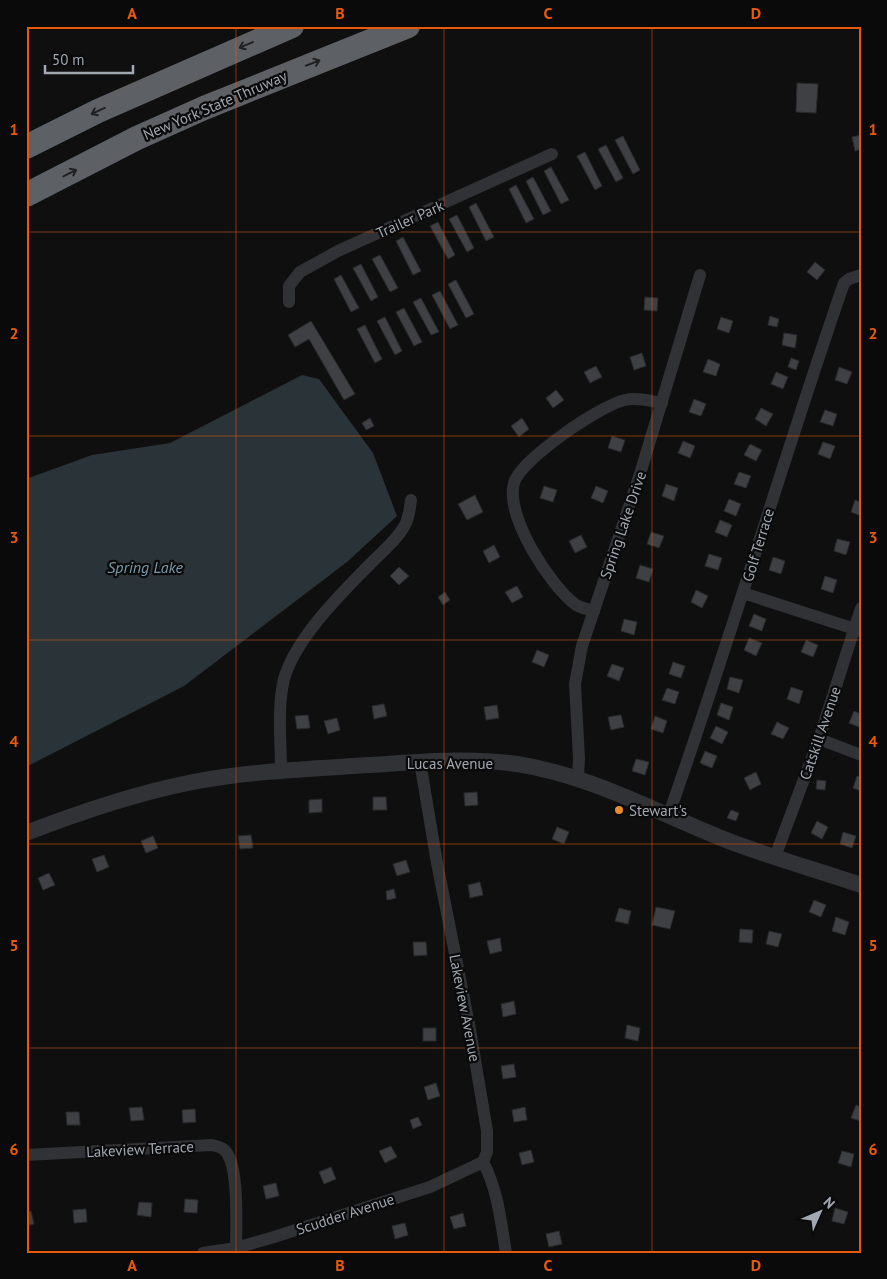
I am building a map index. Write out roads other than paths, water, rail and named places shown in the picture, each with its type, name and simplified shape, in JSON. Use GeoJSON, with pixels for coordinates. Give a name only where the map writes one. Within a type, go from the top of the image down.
{"type":"FeatureCollection","features":[{"type":"Feature","properties":{"kind":"highway"},"geometry":{"type":"LineString","coordinates":[[26,147],[98,112],[292,26]]}},
{"type":"Feature","properties":{"kind":"highway","name":"New York State Thruway"},"geometry":{"type":"LineString","coordinates":[[26,195],[137,138],[204,108],[408,26]]}},
{"type":"Feature","properties":{"kind":"street","name":"Trailer Park"},"geometry":{"type":"LineString","coordinates":[[289,302],[289,286],[294,277],[300,272],[338,251],[552,154]]}},
{"type":"Feature","properties":{"kind":"street","name":"Spring Lake Drive"},"geometry":{"type":"LineString","coordinates":[[578,779],[580,758],[575,684],[582,646],[662,403],[700,275]]}},
{"type":"Feature","properties":{"kind":"street","name":"Golf Terrace"},"geometry":{"type":"LineString","coordinates":[[669,814],[706,710],[797,420],[844,283],[855,277]]}},
{"type":"Feature","properties":{"kind":"street"},"geometry":{"type":"LineString","coordinates":[[594,611],[578,606],[551,579],[527,540],[516,515],[512,497],[513,484],[523,467],[551,444],[607,406],[635,398],[662,403]]}},
{"type":"Feature","properties":{"kind":"street"},"geometry":{"type":"LineString","coordinates":[[281,771],[281,703],[284,679],[292,659],[306,637],[348,586],[386,548],[406,523],[411,500]]}},
{"type":"Feature","properties":{"kind":"street"},"geometry":{"type":"LineString","coordinates":[[743,593],[857,630]]}},
{"type":"Feature","properties":{"kind":"street","name":"Catskill Avenue"},"geometry":{"type":"LineString","coordinates":[[775,857],[857,630],[861,608]]}},
{"type":"Feature","properties":{"kind":"street"},"geometry":{"type":"LineString","coordinates":[[819,739],[861,755]]}},
{"type":"Feature","properties":{"kind":"street","name":"Lucas Avenue"},"geometry":{"type":"LineString","coordinates":[[26,833],[140,795],[189,783],[281,771],[420,762],[477,761],[518,764],[578,779],[669,814],[721,838],[855,883]]}},
{"type":"Feature","properties":{"kind":"street","name":"Lakeview Avenue"},"geometry":{"type":"LineString","coordinates":[[420,762],[487,1130],[487,1152],[483,1162]]}},
{"type":"Feature","properties":{"kind":"street","name":"Lakeview Terrace"},"geometry":{"type":"LineString","coordinates":[[26,1155],[212,1145],[221,1147],[228,1154],[234,1176],[236,1250]]}},
{"type":"Feature","properties":{"kind":"street"},"geometry":{"type":"LineString","coordinates":[[483,1162],[490,1175],[494,1190],[506,1253]]}},
{"type":"Feature","properties":{"kind":"street","name":"Scudder Avenue"},"geometry":{"type":"LineString","coordinates":[[203,1253],[236,1250],[430,1187],[483,1162]]}},
{"type":"Feature","properties":{"kind":"water","name":"Spring Lake"},"geometry":{"type":"Polygon","coordinates":[[[302,375],[319,379],[373,453],[397,516],[347,562],[184,686],[26,767],[26,479],[92,455],[170,443],[302,375]]]}},
{"type":"Feature","properties":{"kind":"place","name":"Stewart's"},"geometry":{"type":"Point","coordinates":[619,810]}}]}
